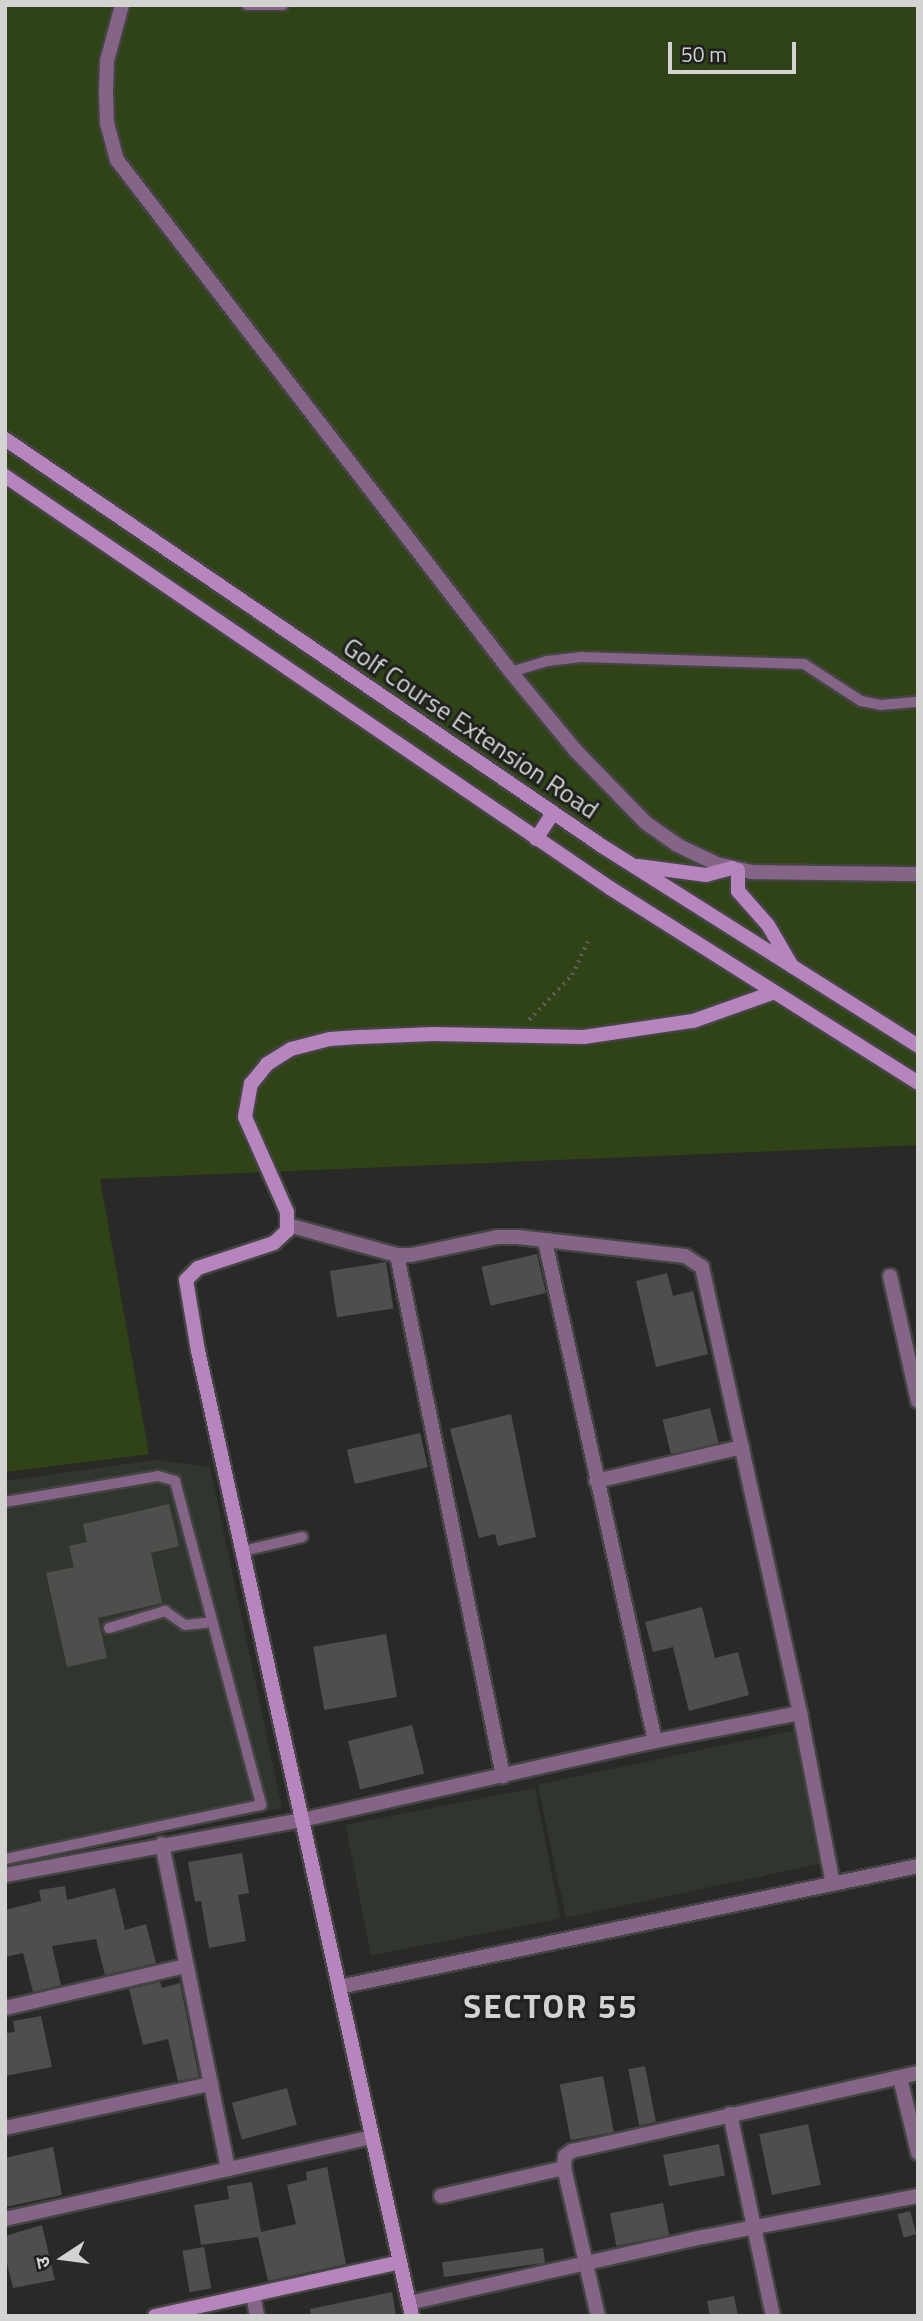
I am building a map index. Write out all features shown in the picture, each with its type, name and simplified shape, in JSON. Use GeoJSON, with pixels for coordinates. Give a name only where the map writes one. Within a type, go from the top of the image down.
{"type":"FeatureCollection","features":[{"type":"Feature","properties":{"kind":"main road","name":"Golf Course Extension Road"},"geometry":{"type":"LineString","coordinates":[[5,439],[552,814],[918,1046]]}},
{"type":"Feature","properties":{"kind":"main road"},"geometry":{"type":"LineString","coordinates":[[5,476],[536,839],[772,993],[918,1083]]}},
{"type":"Feature","properties":{"kind":"main road"},"geometry":{"type":"LineString","coordinates":[[536,839],[552,814]]}},
{"type":"Feature","properties":{"kind":"main road"},"geometry":{"type":"LineString","coordinates":[[629,864],[706,875],[735,869],[738,891],[768,925],[793,969]]}},
{"type":"Feature","properties":{"kind":"main road"},"geometry":{"type":"LineString","coordinates":[[411,2309],[198,1351],[186,1280],[198,1268],[274,1243],[287,1231],[287,1212],[245,1117],[251,1084],[267,1064],[302,1044],[330,1039],[433,1034],[567,1039],[693,1021],[772,993]]}},
{"type":"Feature","properties":{"kind":"main road"},"geometry":{"type":"LineString","coordinates":[[155,2316],[400,2262]]}},
{"type":"Feature","properties":{"kind":"street"},"geometry":{"type":"LineString","coordinates":[[123,5],[107,61],[107,123],[117,160],[511,672],[575,750],[646,823],[684,849],[735,869],[763,873],[918,874]]}},
{"type":"Feature","properties":{"kind":"street"},"geometry":{"type":"LineString","coordinates":[[288,1225],[397,1255],[411,1255],[497,1237],[685,1256],[698,1263],[707,1283],[800,1713],[832,1884]]}},
{"type":"Feature","properties":{"kind":"street"},"geometry":{"type":"LineString","coordinates":[[545,1241],[654,1741]]}},
{"type":"Feature","properties":{"kind":"street"},"geometry":{"type":"LineString","coordinates":[[397,1255],[503,1776]]}},
{"type":"Feature","properties":{"kind":"street"},"geometry":{"type":"LineString","coordinates":[[890,1276],[918,1401]]}},
{"type":"Feature","properties":{"kind":"street"},"geometry":{"type":"LineString","coordinates":[[596,1481],[742,1447]]}},
{"type":"Feature","properties":{"kind":"street"},"geometry":{"type":"LineString","coordinates":[[5,1875],[302,1820],[654,1741],[800,1713]]}},
{"type":"Feature","properties":{"kind":"street"},"geometry":{"type":"LineString","coordinates":[[162,1844],[228,2169]]}},
{"type":"Feature","properties":{"kind":"street"},"geometry":{"type":"LineString","coordinates":[[339,1987],[918,1866]]}},
{"type":"Feature","properties":{"kind":"street"},"geometry":{"type":"LineString","coordinates":[[5,2008],[186,1966]]}},
{"type":"Feature","properties":{"kind":"street"},"geometry":{"type":"LineString","coordinates":[[598,2316],[564,2168],[565,2156],[572,2151],[918,2073]]}},
{"type":"Feature","properties":{"kind":"street"},"geometry":{"type":"LineString","coordinates":[[900,2078],[918,2153]]}},
{"type":"Feature","properties":{"kind":"street"},"geometry":{"type":"LineString","coordinates":[[5,2128],[211,2084]]}},
{"type":"Feature","properties":{"kind":"street"},"geometry":{"type":"LineString","coordinates":[[730,2114],[773,2316]]}},
{"type":"Feature","properties":{"kind":"street"},"geometry":{"type":"LineString","coordinates":[[5,2219],[372,2137]]}},
{"type":"Feature","properties":{"kind":"street"},"geometry":{"type":"LineString","coordinates":[[441,2196],[564,2168]]}},
{"type":"Feature","properties":{"kind":"street"},"geometry":{"type":"LineString","coordinates":[[411,2309],[586,2263],[753,2227],[918,2196]]}},
{"type":"Feature","properties":{"kind":"street"},"geometry":{"type":"LineString","coordinates":[[253,2295],[257,2316]]}},
{"type":"Feature","properties":{"kind":"lane"},"geometry":{"type":"LineString","coordinates":[[247,5],[283,5]]}},
{"type":"Feature","properties":{"kind":"lane"},"geometry":{"type":"LineString","coordinates":[[511,672],[548,661],[603,656],[804,664],[861,701],[881,705],[918,702]]}},
{"type":"Feature","properties":{"kind":"lane"},"geometry":{"type":"LineString","coordinates":[[5,1502],[158,1476],[175,1480],[261,1805],[5,1859]]}},
{"type":"Feature","properties":{"kind":"lane"},"geometry":{"type":"LineString","coordinates":[[243,1551],[302,1537]]}},
{"type":"Feature","properties":{"kind":"lane"},"geometry":{"type":"LineString","coordinates":[[108,1628],[165,1611],[186,1625],[212,1622]]}},
{"type":"Feature","properties":{"kind":"path"},"geometry":{"type":"LineString","coordinates":[[513,1037],[572,975],[589,939]]}},
{"type":"Feature","properties":{"kind":"shaded area"},"geometry":{"type":"Polygon","coordinates":[[[155,1460],[210,1467],[282,1808],[5,1863],[5,1481],[155,1460]]]}},
{"type":"Feature","properties":{"kind":"shaded area"},"geometry":{"type":"Polygon","coordinates":[[[795,1730],[823,1863],[566,1918],[538,1785],[795,1730]]]}},
{"type":"Feature","properties":{"kind":"shaded area"},"geometry":{"type":"Polygon","coordinates":[[[535,1788],[560,1919],[371,1955],[346,1825],[535,1788]]]}},
{"type":"Feature","properties":{"kind":"green space"},"geometry":{"type":"Polygon","coordinates":[[[5,5],[918,5],[918,1145],[100,1179],[149,1454],[5,1472],[5,5]]]}},
{"type":"Feature","properties":{"kind":"building"},"geometry":{"type":"Polygon","coordinates":[[[537,1254],[546,1293],[490,1306],[481,1267],[537,1254]]]}},
{"type":"Feature","properties":{"kind":"building"},"geometry":{"type":"Polygon","coordinates":[[[386,1262],[393,1308],[337,1317],[330,1271],[386,1262]]]}},
{"type":"Feature","properties":{"kind":"building"},"geometry":{"type":"Polygon","coordinates":[[[667,1273],[673,1296],[693,1291],[708,1354],[656,1367],[636,1281],[667,1273]]]}},
{"type":"Feature","properties":{"kind":"building"},"geometry":{"type":"Polygon","coordinates":[[[710,1408],[719,1443],[671,1455],[662,1420],[710,1408]]]}},
{"type":"Feature","properties":{"kind":"building"},"geometry":{"type":"Polygon","coordinates":[[[511,1414],[536,1537],[498,1546],[495,1534],[479,1538],[450,1429],[511,1414]]]}},
{"type":"Feature","properties":{"kind":"building"},"geometry":{"type":"Polygon","coordinates":[[[420,1433],[428,1467],[355,1484],[347,1450],[420,1433]]]}},
{"type":"Feature","properties":{"kind":"building"},"geometry":{"type":"Polygon","coordinates":[[[169,1504],[179,1546],[151,1553],[162,1603],[98,1618],[107,1658],[67,1667],[46,1573],[74,1567],[69,1546],[87,1542],[83,1524],[169,1504]]]}},
{"type":"Feature","properties":{"kind":"building"},"geometry":{"type":"Polygon","coordinates":[[[702,1607],[715,1658],[738,1652],[749,1695],[689,1711],[673,1647],[653,1652],[645,1622],[702,1607]]]}},
{"type":"Feature","properties":{"kind":"building"},"geometry":{"type":"Polygon","coordinates":[[[386,1634],[397,1697],[324,1710],[313,1647],[386,1634]]]}},
{"type":"Feature","properties":{"kind":"building"},"geometry":{"type":"Polygon","coordinates":[[[412,1725],[424,1774],[360,1789],[348,1741],[412,1725]]]}},
{"type":"Feature","properties":{"kind":"building"},"geometry":{"type":"Polygon","coordinates":[[[242,1853],[249,1893],[238,1895],[246,1941],[209,1948],[201,1901],[195,1902],[188,1862],[242,1853]]]}},
{"type":"Feature","properties":{"kind":"building"},"geometry":{"type":"Polygon","coordinates":[[[65,1886],[67,1900],[115,1888],[125,1930],[146,1924],[156,1963],[105,1975],[96,1939],[52,1946],[61,1985],[33,1992],[23,1953],[5,1957],[5,1910],[41,1901],[39,1890],[65,1886]]]}},
{"type":"Feature","properties":{"kind":"building"},"geometry":{"type":"Polygon","coordinates":[[[160,1982],[162,1988],[180,1983],[199,2077],[178,2081],[168,2039],[143,2045],[129,1989],[160,1982]]]}},
{"type":"Feature","properties":{"kind":"building"},"geometry":{"type":"Polygon","coordinates":[[[41,2016],[52,2067],[5,2076],[5,2033],[15,2032],[13,2021],[41,2016]]]}},
{"type":"Feature","properties":{"kind":"building"},"geometry":{"type":"Polygon","coordinates":[[[645,2066],[656,2122],[639,2125],[628,2069],[645,2066]]]}},
{"type":"Feature","properties":{"kind":"building"},"geometry":{"type":"Polygon","coordinates":[[[603,2076],[614,2132],[571,2140],[560,2084],[603,2076]]]}},
{"type":"Feature","properties":{"kind":"building"},"geometry":{"type":"Polygon","coordinates":[[[287,2088],[297,2125],[242,2139],[232,2103],[287,2088]]]}},
{"type":"Feature","properties":{"kind":"building"},"geometry":{"type":"Polygon","coordinates":[[[808,2124],[821,2185],[772,2195],[759,2134],[808,2124]]]}},
{"type":"Feature","properties":{"kind":"building"},"geometry":{"type":"Polygon","coordinates":[[[719,2144],[725,2175],[669,2186],[663,2155],[719,2144]]]}},
{"type":"Feature","properties":{"kind":"building"},"geometry":{"type":"Polygon","coordinates":[[[53,2147],[62,2195],[5,2207],[5,2158],[53,2147]]]}},
{"type":"Feature","properties":{"kind":"building"},"geometry":{"type":"Polygon","coordinates":[[[327,2167],[346,2264],[268,2281],[258,2237],[201,2245],[194,2205],[229,2199],[227,2186],[252,2182],[261,2232],[296,2224],[287,2185],[307,2180],[306,2172],[327,2167]]]}},
{"type":"Feature","properties":{"kind":"building"},"geometry":{"type":"Polygon","coordinates":[[[663,2203],[669,2235],[616,2246],[610,2213],[663,2203]]]}},
{"type":"Feature","properties":{"kind":"building"},"geometry":{"type":"Polygon","coordinates":[[[910,2211],[916,2234],[904,2238],[897,2214],[910,2211]]]}},
{"type":"Feature","properties":{"kind":"building"},"geometry":{"type":"Polygon","coordinates":[[[42,2225],[55,2280],[13,2288],[5,2255],[5,2236],[42,2225]]]}},
{"type":"Feature","properties":{"kind":"building"},"geometry":{"type":"Polygon","coordinates":[[[204,2247],[211,2288],[190,2292],[182,2251],[204,2247]]]}},
{"type":"Feature","properties":{"kind":"building"},"geometry":{"type":"Polygon","coordinates":[[[543,2248],[545,2263],[444,2277],[442,2262],[543,2248]]]}},
{"type":"Feature","properties":{"kind":"building"},"geometry":{"type":"Polygon","coordinates":[[[392,2292],[396,2316],[311,2316],[310,2309],[392,2292]]]}},
{"type":"Feature","properties":{"kind":"building"},"geometry":{"type":"Polygon","coordinates":[[[734,2296],[738,2316],[710,2316],[707,2301],[734,2296]]]}},
{"type":"Feature","properties":{"kind":"district","name":"SECTOR 55"},"geometry":{"type":"Point","coordinates":[551,2007]}}]}
